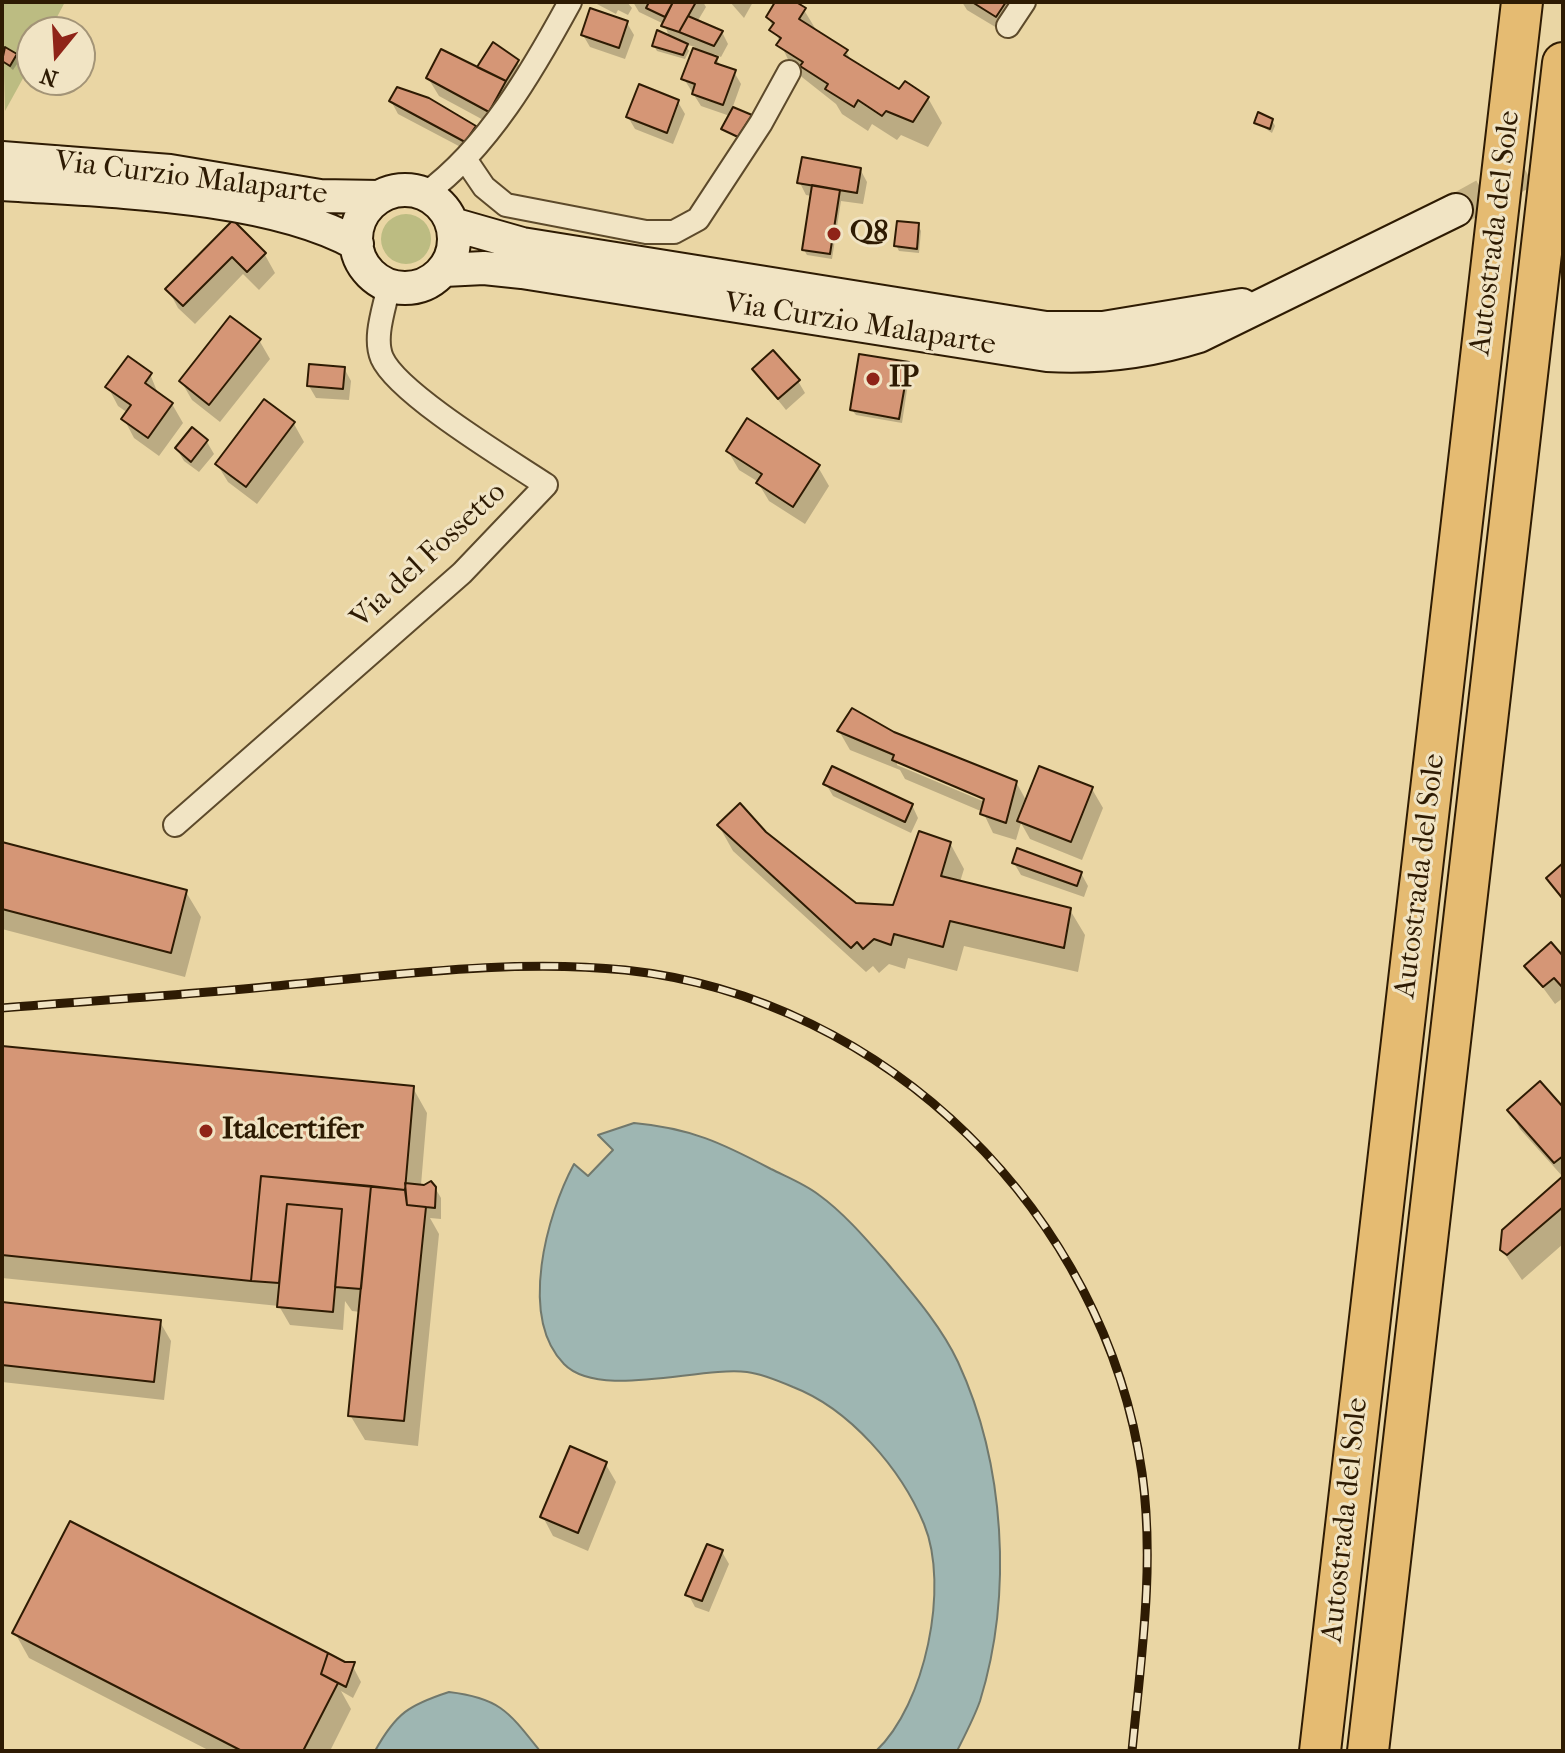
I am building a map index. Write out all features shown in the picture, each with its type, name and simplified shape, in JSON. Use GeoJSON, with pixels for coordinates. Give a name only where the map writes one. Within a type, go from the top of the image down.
{"type":"FeatureCollection","features":[{"type":"Feature","properties":{"kind":"highway","name":"Autostrada del Sole"},"geometry":{"type":"LineString","coordinates":[[1320,1751],[1522,2]]}},
{"type":"Feature","properties":{"kind":"highway","name":"Autostrada del Sole"},"geometry":{"type":"LineString","coordinates":[[1368,1751],[1563,63]]}},
{"type":"Feature","properties":{"kind":"street"},"geometry":{"type":"LineString","coordinates":[[444,270],[453,250],[452,224],[443,208],[425,194],[465,159],[552,36],[570,2]]}},
{"type":"Feature","properties":{"kind":"street"},"geometry":{"type":"LineString","coordinates":[[1008,26],[1024,2]]}},
{"type":"Feature","properties":{"kind":"street"},"geometry":{"type":"LineString","coordinates":[[465,159],[484,187],[506,205],[646,232],[674,232],[698,219],[761,123],[789,72]]}},
{"type":"Feature","properties":{"kind":"street","name":"Via Curzio Malaparte"},"geometry":{"type":"LineString","coordinates":[[2,158],[170,171],[320,196],[380,197],[397,191],[425,194]]}},
{"type":"Feature","properties":{"kind":"street","name":"Via Curzio Malaparte"},"geometry":{"type":"LineString","coordinates":[[2,184],[168,198],[272,213],[313,222],[357,244]]}},
{"type":"Feature","properties":{"kind":"street","name":"Via Curzio Malaparte"},"geometry":{"type":"LineString","coordinates":[[380,197],[364,213],[357,244],[364,265],[389,285],[419,286],[444,270],[484,268],[1073,356],[1159,349],[1199,336],[1456,210]]}},
{"type":"Feature","properties":{"kind":"street","name":"Via Curzio Malaparte"},"geometry":{"type":"LineString","coordinates":[[452,224],[538,247],[1046,328],[1103,328],[1269,302]]}},
{"type":"Feature","properties":{"kind":"street","name":"Via del Fossetto"},"geometry":{"type":"LineString","coordinates":[[175,825],[462,573],[546,485],[419,396],[390,371],[382,358],[379,335],[389,285]]}},
{"type":"Feature","properties":{"kind":"green space"},"geometry":{"type":"Polygon","coordinates":[[[2,2],[65,2],[58,16],[16,16],[16,91],[5,111],[2,2]]]}},
{"type":"Feature","properties":{"kind":"green space"},"geometry":{"type":"Polygon","coordinates":[[[406,214],[424,221],[431,239],[424,257],[406,264],[388,257],[381,239],[388,221],[406,214]]]}},
{"type":"Feature","properties":{"kind":"water"},"geometry":{"type":"Polygon","coordinates":[[[634,1123],[705,1138],[819,1195],[855,1227],[917,1299],[958,1362],[986,1443],[999,1530],[1000,1574],[990,1660],[980,1701],[957,1751],[876,1751],[893,1731],[920,1676],[933,1611],[934,1580],[924,1524],[902,1482],[871,1443],[834,1410],[814,1397],[764,1376],[727,1371],[625,1381],[601,1380],[580,1374],[564,1364],[550,1344],[542,1320],[542,1265],[547,1237],[564,1185],[574,1164],[588,1176],[613,1150],[598,1135],[634,1123]]]}},
{"type":"Feature","properties":{"kind":"water"},"geometry":{"type":"Polygon","coordinates":[[[449,1692],[480,1698],[502,1709],[540,1751],[375,1751],[405,1712],[449,1692]]]}},
{"type":"Feature","properties":{"kind":"building"},"geometry":{"type":"Polygon","coordinates":[[[649,2],[673,2],[665,17],[646,8],[649,2]]]}},
{"type":"Feature","properties":{"kind":"building"},"geometry":{"type":"Polygon","coordinates":[[[673,2],[696,2],[679,32],[661,26],[673,2]]]}},
{"type":"Feature","properties":{"kind":"building"},"geometry":{"type":"Polygon","coordinates":[[[775,2],[796,2],[806,8],[799,19],[848,50],[844,55],[899,89],[905,81],[929,97],[913,122],[886,111],[882,116],[858,100],[854,107],[825,89],[828,84],[800,66],[803,62],[776,45],[781,38],[769,30],[774,23],[766,17],[775,2]]]}},
{"type":"Feature","properties":{"kind":"building"},"geometry":{"type":"Polygon","coordinates":[[[972,2],[1006,2],[996,17],[972,2]]]}},
{"type":"Feature","properties":{"kind":"building"},"geometry":{"type":"Polygon","coordinates":[[[590,8],[628,21],[619,48],[581,35],[590,8]]]}},
{"type":"Feature","properties":{"kind":"building"},"geometry":{"type":"Polygon","coordinates":[[[688,16],[723,31],[714,46],[679,32],[688,16]]]}},
{"type":"Feature","properties":{"kind":"building"},"geometry":{"type":"Polygon","coordinates":[[[657,30],[688,44],[683,55],[652,46],[657,30]]]}},
{"type":"Feature","properties":{"kind":"building"},"geometry":{"type":"Polygon","coordinates":[[[493,42],[519,60],[506,81],[477,67],[493,42]]]}},
{"type":"Feature","properties":{"kind":"building"},"geometry":{"type":"Polygon","coordinates":[[[5,47],[16,53],[10,66],[2,61],[5,47]]]}},
{"type":"Feature","properties":{"kind":"building"},"geometry":{"type":"Polygon","coordinates":[[[693,48],[718,57],[715,63],[736,70],[723,105],[692,94],[695,84],[681,79],[693,48]]]}},
{"type":"Feature","properties":{"kind":"building"},"geometry":{"type":"Polygon","coordinates":[[[441,49],[506,81],[489,112],[426,78],[441,49]]]}},
{"type":"Feature","properties":{"kind":"building"},"geometry":{"type":"Polygon","coordinates":[[[639,84],[679,100],[667,133],[626,117],[639,84]]]}},
{"type":"Feature","properties":{"kind":"building"},"geometry":{"type":"Polygon","coordinates":[[[397,87],[429,98],[476,126],[465,142],[389,101],[397,87]]]}},
{"type":"Feature","properties":{"kind":"building"},"geometry":{"type":"Polygon","coordinates":[[[733,107],[752,115],[738,137],[721,129],[733,107]]]}},
{"type":"Feature","properties":{"kind":"building"},"geometry":{"type":"Polygon","coordinates":[[[1258,112],[1273,119],[1270,129],[1254,123],[1258,112]]]}},
{"type":"Feature","properties":{"kind":"building"},"geometry":{"type":"Polygon","coordinates":[[[802,157],[861,168],[857,193],[797,183],[802,157]]]}},
{"type":"Feature","properties":{"kind":"building"},"geometry":{"type":"Polygon","coordinates":[[[812,185],[840,190],[830,254],[802,250],[812,185]]]}},
{"type":"Feature","properties":{"kind":"building"},"geometry":{"type":"Polygon","coordinates":[[[233,220],[266,253],[247,272],[232,257],[183,306],[165,289],[233,220]]]}},
{"type":"Feature","properties":{"kind":"building"},"geometry":{"type":"Polygon","coordinates":[[[897,221],[919,223],[917,249],[894,246],[897,221]]]}},
{"type":"Feature","properties":{"kind":"building"},"geometry":{"type":"Polygon","coordinates":[[[230,316],[261,339],[209,405],[179,381],[230,316]]]}},
{"type":"Feature","properties":{"kind":"building"},"geometry":{"type":"Polygon","coordinates":[[[773,350],[800,380],[778,399],[752,369],[773,350]]]}},
{"type":"Feature","properties":{"kind":"building"},"geometry":{"type":"Polygon","coordinates":[[[859,354],[909,362],[899,419],[850,410],[859,354]]]}},
{"type":"Feature","properties":{"kind":"building"},"geometry":{"type":"Polygon","coordinates":[[[128,356],[152,373],[145,383],[173,403],[148,438],[121,419],[131,405],[105,387],[128,356]]]}},
{"type":"Feature","properties":{"kind":"building"},"geometry":{"type":"Polygon","coordinates":[[[309,364],[345,367],[343,389],[307,386],[309,364]]]}},
{"type":"Feature","properties":{"kind":"building"},"geometry":{"type":"Polygon","coordinates":[[[264,399],[295,422],[246,487],[215,464],[264,399]]]}},
{"type":"Feature","properties":{"kind":"building"},"geometry":{"type":"Polygon","coordinates":[[[747,418],[820,465],[793,507],[756,483],[762,474],[726,451],[747,418]]]}},
{"type":"Feature","properties":{"kind":"building"},"geometry":{"type":"Polygon","coordinates":[[[192,427],[208,440],[191,462],[175,448],[192,427]]]}},
{"type":"Feature","properties":{"kind":"building"},"geometry":{"type":"Polygon","coordinates":[[[852,708],[894,732],[1017,781],[1006,823],[980,814],[984,799],[892,760],[894,755],[837,731],[852,708]]]}},
{"type":"Feature","properties":{"kind":"building"},"geometry":{"type":"Polygon","coordinates":[[[832,766],[913,804],[905,822],[823,784],[832,766]]]}},
{"type":"Feature","properties":{"kind":"building"},"geometry":{"type":"Polygon","coordinates":[[[1039,766],[1093,787],[1071,842],[1017,821],[1039,766]]]}},
{"type":"Feature","properties":{"kind":"building"},"geometry":{"type":"Polygon","coordinates":[[[740,803],[766,832],[856,903],[893,905],[919,831],[951,842],[941,876],[1071,908],[1064,948],[950,921],[943,947],[894,934],[891,945],[874,939],[863,949],[857,942],[851,948],[717,825],[740,803]]]}},
{"type":"Feature","properties":{"kind":"building"},"geometry":{"type":"Polygon","coordinates":[[[2,842],[187,890],[171,953],[2,909],[2,842]]]}},
{"type":"Feature","properties":{"kind":"building"},"geometry":{"type":"Polygon","coordinates":[[[1017,848],[1082,872],[1077,886],[1012,863],[1017,848]]]}},
{"type":"Feature","properties":{"kind":"building"},"geometry":{"type":"Polygon","coordinates":[[[1563,863],[1563,899],[1546,878],[1563,863]]]}},
{"type":"Feature","properties":{"kind":"building"},"geometry":{"type":"Polygon","coordinates":[[[1551,942],[1563,956],[1563,988],[1554,978],[1543,987],[1524,966],[1551,942]]]}},
{"type":"Feature","properties":{"kind":"building","name":"Italcertifer"},"geometry":{"type":"Polygon","coordinates":[[[2,1046],[414,1086],[405,1190],[261,1176],[251,1281],[2,1255],[2,1046]]]}},
{"type":"Feature","properties":{"kind":"building"},"geometry":{"type":"Polygon","coordinates":[[[1540,1081],[1563,1107],[1563,1156],[1554,1163],[1507,1110],[1540,1081]]]}},
{"type":"Feature","properties":{"kind":"building"},"geometry":{"type":"Polygon","coordinates":[[[261,1176],[371,1186],[361,1289],[335,1287],[342,1209],[287,1204],[279,1283],[251,1281],[261,1176]]]}},
{"type":"Feature","properties":{"kind":"building"},"geometry":{"type":"Polygon","coordinates":[[[1563,1176],[1563,1207],[1507,1255],[1500,1250],[1502,1230],[1563,1176]]]}},
{"type":"Feature","properties":{"kind":"building"},"geometry":{"type":"Polygon","coordinates":[[[431,1181],[436,1187],[435,1208],[407,1205],[405,1183],[424,1185],[431,1181]]]}},
{"type":"Feature","properties":{"kind":"building"},"geometry":{"type":"Polygon","coordinates":[[[371,1186],[405,1190],[407,1205],[426,1207],[404,1421],[348,1416],[371,1186]]]}},
{"type":"Feature","properties":{"kind":"building"},"geometry":{"type":"Polygon","coordinates":[[[287,1204],[342,1209],[333,1312],[277,1307],[287,1204]]]}},
{"type":"Feature","properties":{"kind":"building"},"geometry":{"type":"Polygon","coordinates":[[[2,1302],[161,1320],[154,1382],[2,1365],[2,1302]]]}},
{"type":"Feature","properties":{"kind":"building"},"geometry":{"type":"Polygon","coordinates":[[[570,1446],[607,1462],[578,1533],[540,1517],[570,1446]]]}},
{"type":"Feature","properties":{"kind":"building"},"geometry":{"type":"Polygon","coordinates":[[[70,1521],[328,1653],[321,1674],[338,1683],[303,1751],[242,1751],[12,1633],[70,1521]]]}},
{"type":"Feature","properties":{"kind":"building"},"geometry":{"type":"Polygon","coordinates":[[[707,1544],[723,1550],[702,1601],[685,1595],[707,1544]]]}},
{"type":"Feature","properties":{"kind":"building"},"geometry":{"type":"Polygon","coordinates":[[[328,1653],[345,1662],[355,1662],[346,1687],[321,1674],[328,1653]]]}},
{"type":"Feature","properties":{"kind":"tunnel"},"geometry":{"type":"LineString","coordinates":[[1456,210],[1563,151]]}},
{"type":"Feature","properties":{"kind":"railway"},"geometry":{"type":"LineString","coordinates":[[2,1008],[460,969],[584,967],[625,970],[721,989],[811,1024],[894,1073],[968,1135],[1031,1207],[1082,1289],[1120,1378],[1142,1473],[1146,1508],[1147,1577],[1143,1647],[1132,1751]]}},
{"type":"Feature","properties":{"kind":"place","name":"Q8"},"geometry":{"type":"Point","coordinates":[834,234]}},
{"type":"Feature","properties":{"kind":"place","name":"IP"},"geometry":{"type":"Point","coordinates":[873,379]}},
{"type":"Feature","properties":{"kind":"place","name":"Italcertifer"},"geometry":{"type":"Point","coordinates":[206,1131]}}]}
